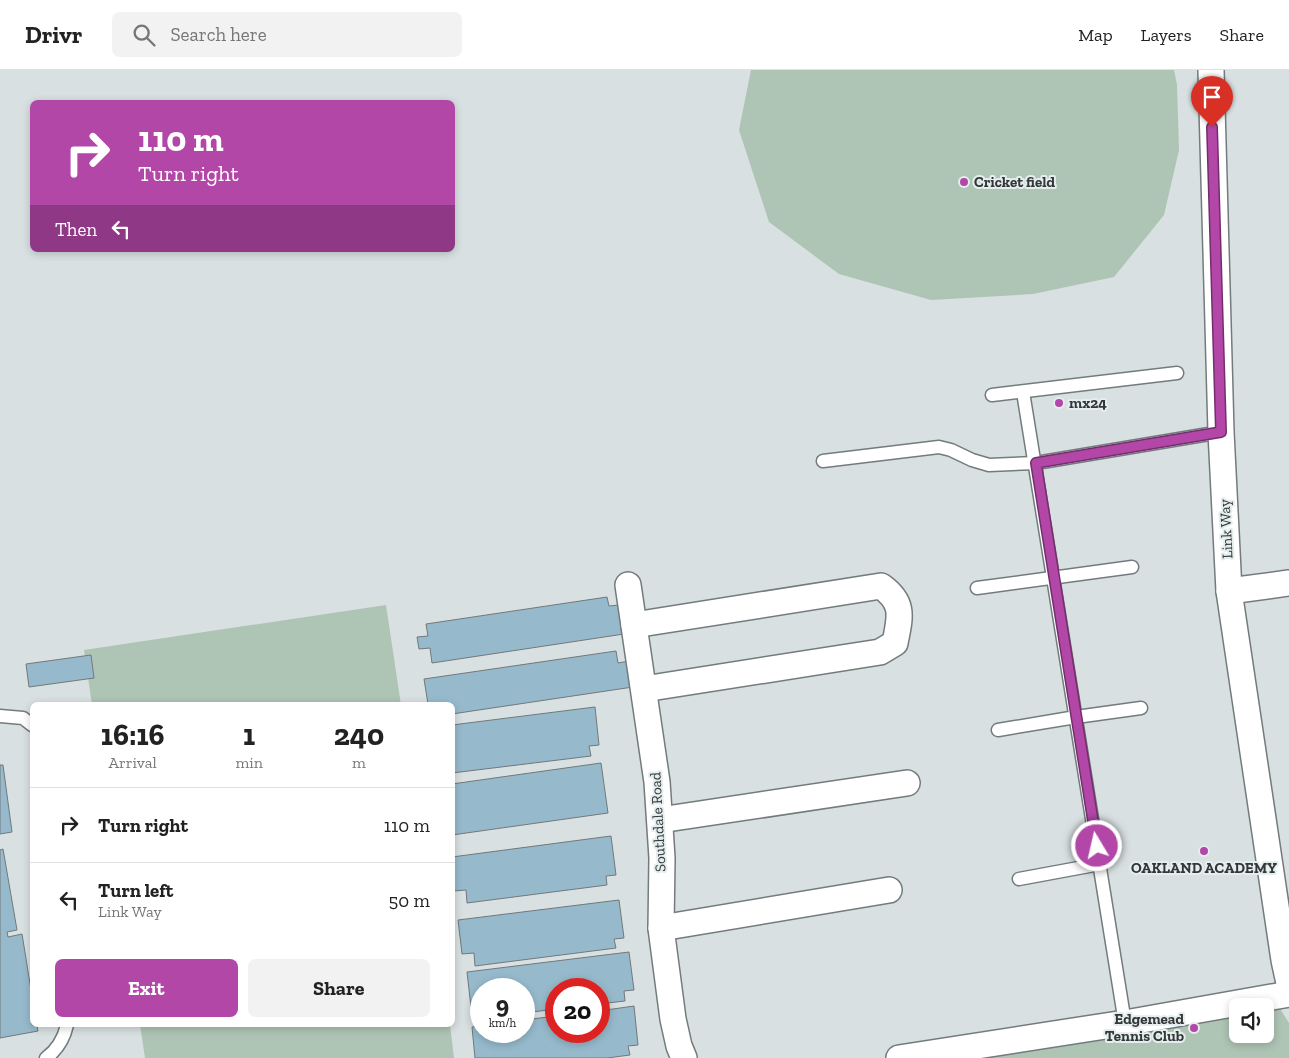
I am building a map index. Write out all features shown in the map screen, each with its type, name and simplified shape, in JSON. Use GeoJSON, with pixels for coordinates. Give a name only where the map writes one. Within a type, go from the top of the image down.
{"type":"FeatureCollection","features":[{"type":"Feature","properties":{"kind":"street","name":"Link Way"},"geometry":{"type":"LineString","coordinates":[[1210,70],[1221,432],[1229,591],[1282,951],[1289,983]]}},
{"type":"Feature","properties":{"kind":"street"},"geometry":{"type":"LineString","coordinates":[[1229,591],[1289,583]]}},
{"type":"Feature","properties":{"kind":"street","name":"Southdale Road"},"geometry":{"type":"LineString","coordinates":[[628,585],[657,782],[660,820],[661,928],[673,1019],[679,1046],[684,1058]]}},
{"type":"Feature","properties":{"kind":"street"},"geometry":{"type":"LineString","coordinates":[[634,625],[881,586],[892,594],[899,607],[895,643],[880,652],[644,689]]}},
{"type":"Feature","properties":{"kind":"street"},"geometry":{"type":"LineString","coordinates":[[660,820],[907,783]]}},
{"type":"Feature","properties":{"kind":"street"},"geometry":{"type":"LineString","coordinates":[[661,928],[889,890]]}},
{"type":"Feature","properties":{"kind":"street"},"geometry":{"type":"LineString","coordinates":[[899,1058],[960,1054],[1289,994]]}},
{"type":"Feature","properties":{"kind":"lane"},"geometry":{"type":"LineString","coordinates":[[992,395],[1177,373]]}},
{"type":"Feature","properties":{"kind":"lane"},"geometry":{"type":"LineString","coordinates":[[1023,392],[1036,463],[1125,1023]]}},
{"type":"Feature","properties":{"kind":"lane"},"geometry":{"type":"LineString","coordinates":[[823,461],[939,447],[989,465],[1036,463],[1221,432]]}},
{"type":"Feature","properties":{"kind":"lane"},"geometry":{"type":"LineString","coordinates":[[977,588],[1132,567]]}},
{"type":"Feature","properties":{"kind":"lane"},"geometry":{"type":"LineString","coordinates":[[998,730],[1142,708]]}},
{"type":"Feature","properties":{"kind":"lane"},"geometry":{"type":"LineString","coordinates":[[0,716],[23,718],[30,723]]}},
{"type":"Feature","properties":{"kind":"lane"},"geometry":{"type":"LineString","coordinates":[[1020,879],[1100,864]]}},
{"type":"Feature","properties":{"kind":"lane"},"geometry":{"type":"LineString","coordinates":[[46,1058],[54,1052],[66,1027]]}},
{"type":"Feature","properties":{"kind":"green space","name":"Cricket field"},"geometry":{"type":"Polygon","coordinates":[[[751,70],[1174,70],[1177,85],[1179,150],[1164,215],[1114,277],[1033,294],[931,300],[839,274],[769,222],[739,130],[751,70]]]}},
{"type":"Feature","properties":{"kind":"green space"},"geometry":{"type":"Polygon","coordinates":[[[386,605],[401,702],[92,702],[84,650],[386,605]]]}},
{"type":"Feature","properties":{"kind":"green space","name":"Edgemead Tennis Club"},"geometry":{"type":"Polygon","coordinates":[[[1279,1007],[1289,1023],[1289,1058],[978,1058],[1229,1015],[1229,1043],[1274,1043],[1274,1008],[1279,1007]]]}},
{"type":"Feature","properties":{"kind":"green space"},"geometry":{"type":"Polygon","coordinates":[[[140,1027],[450,1027],[454,1058],[145,1058],[140,1027]]]}},
{"type":"Feature","properties":{"kind":"building"},"geometry":{"type":"Polygon","coordinates":[[[607,597],[609,606],[619,605],[624,634],[432,663],[430,648],[419,649],[417,637],[428,636],[426,624],[607,597]]]}},
{"type":"Feature","properties":{"kind":"building"},"geometry":{"type":"Polygon","coordinates":[[[616,651],[618,663],[629,661],[633,687],[455,714],[455,702],[428,702],[424,679],[616,651]]]}},
{"type":"Feature","properties":{"kind":"building"},"geometry":{"type":"Polygon","coordinates":[[[91,655],[94,678],[29,687],[26,664],[91,655]]]}},
{"type":"Feature","properties":{"kind":"building"},"geometry":{"type":"Polygon","coordinates":[[[595,707],[599,745],[589,746],[591,756],[455,773],[455,725],[595,707]]]}},
{"type":"Feature","properties":{"kind":"building"},"geometry":{"type":"Polygon","coordinates":[[[601,763],[608,813],[455,835],[455,784],[601,763]]]}},
{"type":"Feature","properties":{"kind":"building"},"geometry":{"type":"Polygon","coordinates":[[[0,765],[3,765],[12,832],[0,834],[0,765]]]}},
{"type":"Feature","properties":{"kind":"building"},"geometry":{"type":"Polygon","coordinates":[[[611,836],[616,875],[606,876],[607,885],[467,903],[466,890],[455,891],[455,857],[611,836]]]}},
{"type":"Feature","properties":{"kind":"building"},"geometry":{"type":"Polygon","coordinates":[[[3,849],[17,930],[7,932],[8,937],[22,934],[30,984],[30,1027],[37,1027],[38,1031],[0,1038],[0,850],[3,849]]]}},
{"type":"Feature","properties":{"kind":"building"},"geometry":{"type":"Polygon","coordinates":[[[619,900],[624,938],[614,939],[616,948],[475,966],[474,953],[462,954],[458,920],[619,900]]]}},
{"type":"Feature","properties":{"kind":"building"},"geometry":{"type":"Polygon","coordinates":[[[629,952],[634,990],[624,991],[625,1001],[610,1003],[610,978],[545,978],[545,1010],[535,1012],[535,978],[470,978],[470,998],[467,972],[629,952]]]}},
{"type":"Feature","properties":{"kind":"building"},"geometry":{"type":"Polygon","coordinates":[[[634,1006],[638,1045],[628,1046],[630,1055],[607,1058],[475,1058],[474,1043],[535,1043],[535,1019],[545,1017],[545,1043],[610,1043],[610,1009],[634,1006]]]}},
{"type":"Feature","properties":{"kind":"place","name":"Cricket field"},"geometry":{"type":"Point","coordinates":[964,182]}},
{"type":"Feature","properties":{"kind":"place","name":"mx24"},"geometry":{"type":"Point","coordinates":[1059,403]}},
{"type":"Feature","properties":{"kind":"place","name":"OAKLAND ACADEMY"},"geometry":{"type":"Point","coordinates":[1204,851]}},
{"type":"Feature","properties":{"kind":"place","name":"Edgemead Tennis Club"},"geometry":{"type":"Point","coordinates":[1194,1028]}},
{"type":"Feature","properties":{"kind":"route"},"geometry":{"type":"LineString","coordinates":[[1097,846],[1036,463],[1221,432],[1212,127]]}}]}
